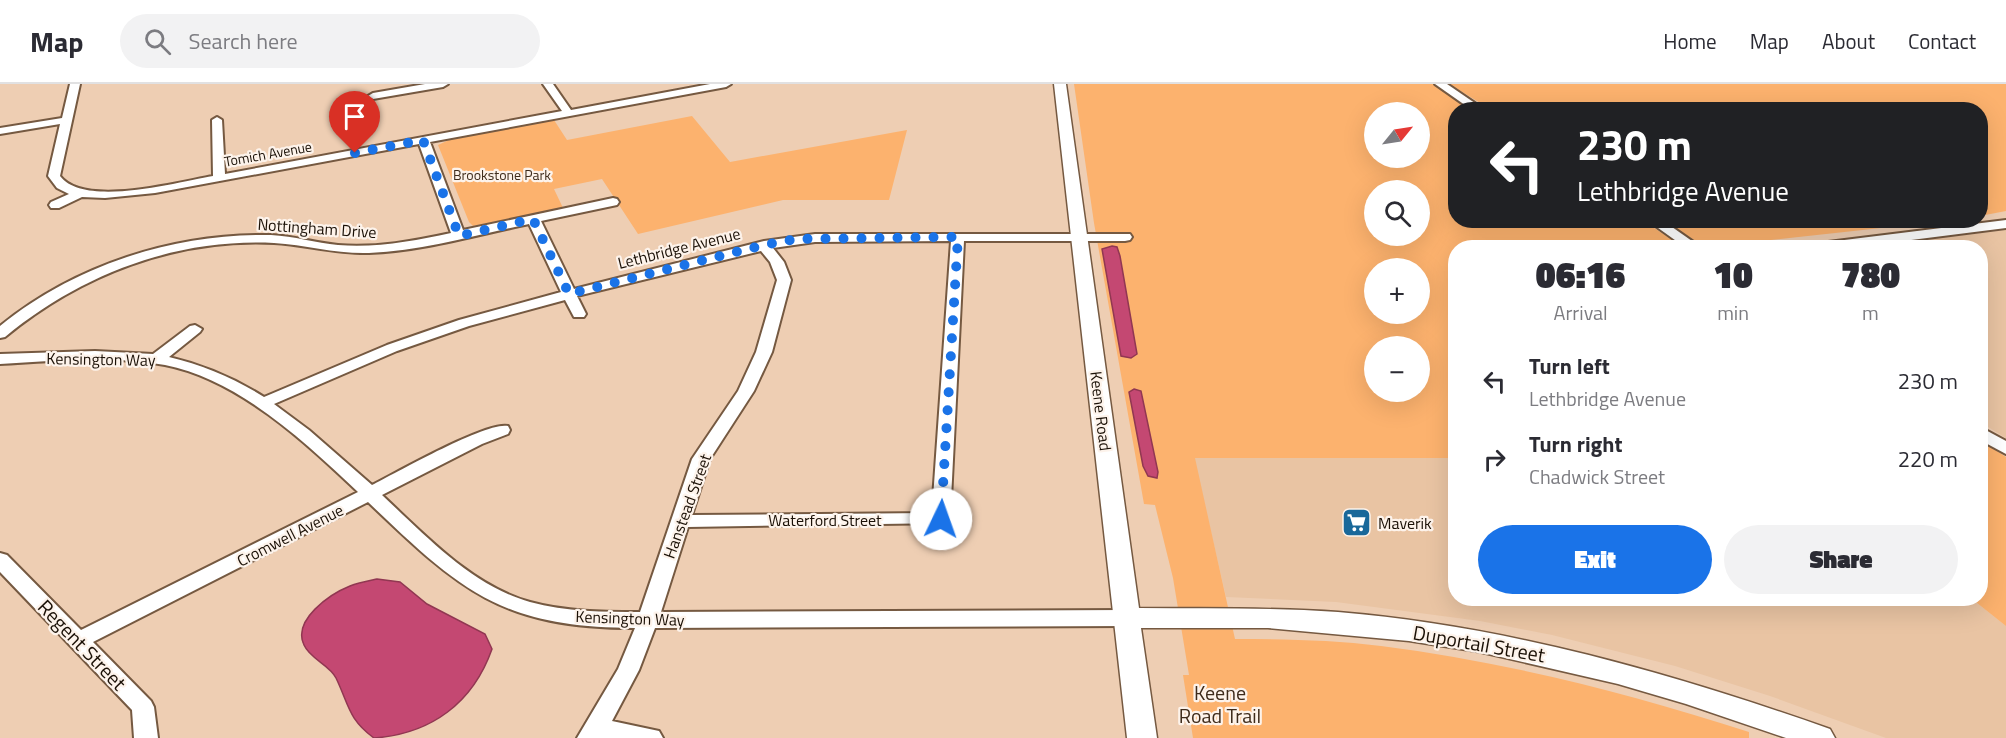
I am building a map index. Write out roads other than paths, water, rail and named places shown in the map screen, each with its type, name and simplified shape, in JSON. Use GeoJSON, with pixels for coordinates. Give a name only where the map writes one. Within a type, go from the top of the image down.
{"type":"FeatureCollection","features":[{"type":"Feature","properties":{"kind":"main road","name":"Keene Road"},"geometry":{"type":"LineString","coordinates":[[1060,84],[1142,738]]}},
{"type":"Feature","properties":{"kind":"main road","name":"Duportail Street"},"geometry":{"type":"LineString","coordinates":[[1127,618],[1278,619],[1410,631],[1499,646],[1631,676],[1712,700],[1821,738]]}},
{"type":"Feature","properties":{"kind":"street","name":"Tomich Avenue"},"geometry":{"type":"LineString","coordinates":[[75,84],[54,176],[57,183],[80,193],[110,194],[146,191],[219,178],[717,85]]}},
{"type":"Feature","properties":{"kind":"street"},"geometry":{"type":"LineString","coordinates":[[373,96],[444,84]]}},
{"type":"Feature","properties":{"kind":"street"},"geometry":{"type":"LineString","coordinates":[[548,84],[568,113]]}},
{"type":"Feature","properties":{"kind":"street"},"geometry":{"type":"LineString","coordinates":[[1440,84],[1468,102]]}},
{"type":"Feature","properties":{"kind":"street"},"geometry":{"type":"LineString","coordinates":[[0,131],[67,120]]}},
{"type":"Feature","properties":{"kind":"street"},"geometry":{"type":"LineString","coordinates":[[217,120],[219,178]]}},
{"type":"Feature","properties":{"kind":"street"},"geometry":{"type":"LineString","coordinates":[[423,140],[459,236]]}},
{"type":"Feature","properties":{"kind":"street"},"geometry":{"type":"LineString","coordinates":[[55,205],[80,193]]}},
{"type":"Feature","properties":{"kind":"street","name":"Nottingham Drive"},"geometry":{"type":"LineString","coordinates":[[0,334],[35,305],[66,284],[145,257],[220,242],[269,239],[332,248],[380,249],[459,236],[613,202]]}},
{"type":"Feature","properties":{"kind":"street"},"geometry":{"type":"LineString","coordinates":[[533,219],[579,314]]}},
{"type":"Feature","properties":{"kind":"street"},"geometry":{"type":"LineString","coordinates":[[1988,226],[2006,224]]}},
{"type":"Feature","properties":{"kind":"street"},"geometry":{"type":"LineString","coordinates":[[1665,228],[1684,240]]}},
{"type":"Feature","properties":{"kind":"street"},"geometry":{"type":"LineString","coordinates":[[1888,240],[1977,228]]}},
{"type":"Feature","properties":{"kind":"street","name":"Lethbridge Avenue"},"geometry":{"type":"LineString","coordinates":[[261,404],[392,348],[464,323],[764,245],[815,237],[1125,237]]}},
{"type":"Feature","properties":{"kind":"street","name":"Waterford Street"},"geometry":{"type":"LineString","coordinates":[[679,521],[941,519],[958,237]]}},
{"type":"Feature","properties":{"kind":"street","name":"Hanstead Street"},"geometry":{"type":"LineString","coordinates":[[593,733],[627,670],[648,620],[679,521],[702,459],[746,391],[764,352],[784,280],[777,262],[764,245]]}},
{"type":"Feature","properties":{"kind":"street"},"geometry":{"type":"LineString","coordinates":[[157,359],[195,329]]}},
{"type":"Feature","properties":{"kind":"street","name":"Kensington Way"},"geometry":{"type":"LineString","coordinates":[[0,359],[90,356],[157,359],[191,368],[219,379],[261,404],[316,444],[449,568],[480,589],[519,607],[568,616],[648,620],[1127,618]]}},
{"type":"Feature","properties":{"kind":"street","name":"Cromwell Avenue"},"geometry":{"type":"LineString","coordinates":[[79,640],[476,440],[502,430]]}},
{"type":"Feature","properties":{"kind":"street"},"geometry":{"type":"LineString","coordinates":[[1988,437],[2006,449]]}},
{"type":"Feature","properties":{"kind":"street","name":"Regent Street"},"geometry":{"type":"LineString","coordinates":[[0,560],[143,707],[146,738]]}},
{"type":"Feature","properties":{"kind":"street"},"geometry":{"type":"LineString","coordinates":[[593,733],[651,738]]}},
{"type":"Feature","properties":{"kind":"place","name":"Maverik"},"geometry":{"type":"Point","coordinates":[1357,523]}},
{"type":"Feature","properties":{"kind":"park label","name":"Brookstone Park"},"geometry":{"type":"Point","coordinates":[502,175]}},
{"type":"Feature","properties":{"kind":"park label","name":"Keene Road Trail"},"geometry":{"type":"Point","coordinates":[1220,704]}}]}
